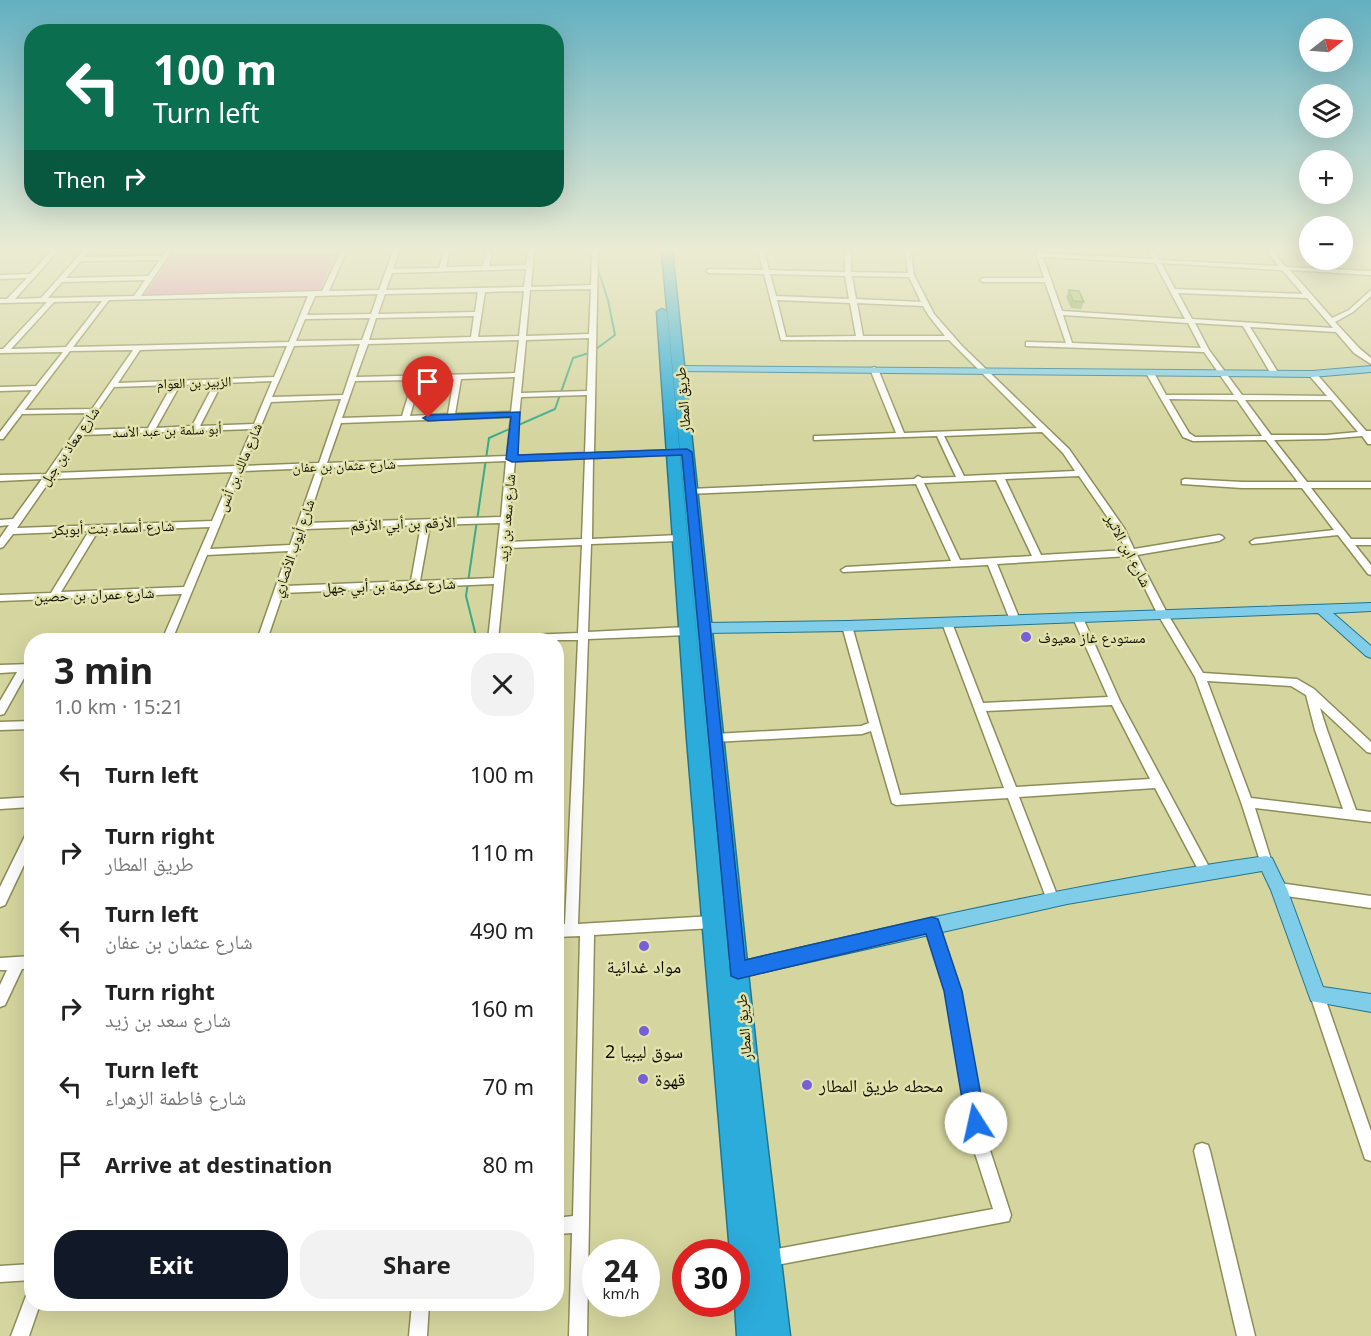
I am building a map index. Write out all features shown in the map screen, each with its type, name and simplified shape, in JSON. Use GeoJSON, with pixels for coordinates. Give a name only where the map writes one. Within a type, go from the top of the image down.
{"type":"FeatureCollection","features":[{"type":"Feature","properties":{"kind":"highway","name":"طريق المطار"},"geometry":{"type":"LineString","coordinates":[[665,313],[680,452],[690,492],[695,628],[751,1336]]}},
{"type":"Feature","properties":{"kind":"highway","name":"طريق المطار"},"geometry":{"type":"LineString","coordinates":[[674,313],[680,369],[679,538],[714,738],[721,936],[738,970],[766,1259],[776,1336]]}},
{"type":"Feature","properties":{"kind":"main road"},"geometry":{"type":"LineString","coordinates":[[680,369],[1275,374],[1312,374],[1371,369]]}},
{"type":"Feature","properties":{"kind":"main road"},"geometry":{"type":"LineString","coordinates":[[695,628],[947,623],[1162,613],[1371,607]]}},
{"type":"Feature","properties":{"kind":"main road"},"geometry":{"type":"LineString","coordinates":[[1326,609],[1371,642]]}},
{"type":"Feature","properties":{"kind":"main road"},"geometry":{"type":"LineString","coordinates":[[1326,609],[1371,653]]}},
{"type":"Feature","properties":{"kind":"main road"},"geometry":{"type":"LineString","coordinates":[[738,970],[932,925],[1053,900],[1205,871],[1266,863],[1278,889],[1317,995],[1371,1003]]}},
{"type":"Feature","properties":{"kind":"street"},"geometry":{"type":"LineString","coordinates":[[3,351],[39,313]]}},
{"type":"Feature","properties":{"kind":"street"},"geometry":{"type":"LineString","coordinates":[[0,436],[95,313]]}},
{"type":"Feature","properties":{"kind":"street","name":"شارع مالك بن أنس"},"geometry":{"type":"LineString","coordinates":[[169,633],[304,313]]}},
{"type":"Feature","properties":{"kind":"street","name":"شارع سعد بن زيد"},"geometry":{"type":"LineString","coordinates":[[494,633],[525,313]]}},
{"type":"Feature","properties":{"kind":"street"},"geometry":{"type":"LineString","coordinates":[[571,930],[587,541],[593,313]]}},
{"type":"Feature","properties":{"kind":"street"},"geometry":{"type":"LineString","coordinates":[[776,313],[783,339],[950,338]]}},
{"type":"Feature","properties":{"kind":"street"},"geometry":{"type":"LineString","coordinates":[[856,313],[860,338]]}},
{"type":"Feature","properties":{"kind":"street","name":"شارع ابن الاثير"},"geometry":{"type":"LineString","coordinates":[[931,313],[950,338],[1045,430],[1082,472],[1119,528],[1162,613],[1200,677],[1247,802],[1266,863]]}},
{"type":"Feature","properties":{"kind":"street"},"geometry":{"type":"LineString","coordinates":[[1058,313],[1069,343]]}},
{"type":"Feature","properties":{"kind":"street"},"geometry":{"type":"LineString","coordinates":[[1064,313],[1339,330]]}},
{"type":"Feature","properties":{"kind":"street"},"geometry":{"type":"LineString","coordinates":[[1185,313],[1206,350],[1269,439],[1371,572]]}},
{"type":"Feature","properties":{"kind":"street"},"geometry":{"type":"LineString","coordinates":[[1324,313],[1371,362]]}},
{"type":"Feature","properties":{"kind":"street"},"geometry":{"type":"LineString","coordinates":[[1331,321],[1346,313]]}},
{"type":"Feature","properties":{"kind":"street"},"geometry":{"type":"LineString","coordinates":[[302,317],[478,314],[474,339]]}},
{"type":"Feature","properties":{"kind":"street","name":"شارع أيوب الأنصاري"},"geometry":{"type":"LineString","coordinates":[[264,633],[374,316]]}},
{"type":"Feature","properties":{"kind":"street"},"geometry":{"type":"LineString","coordinates":[[1246,325],[1275,374]]}},
{"type":"Feature","properties":{"kind":"street"},"geometry":{"type":"LineString","coordinates":[[3,351],[593,336]]}},
{"type":"Feature","properties":{"kind":"street"},"geometry":{"type":"LineString","coordinates":[[1029,344],[1069,343],[1206,350]]}},
{"type":"Feature","properties":{"kind":"street","name":"شارع معاذ بن جبل"},"geometry":{"type":"LineString","coordinates":[[0,545],[138,348]]}},
{"type":"Feature","properties":{"kind":"street"},"geometry":{"type":"LineString","coordinates":[[874,369],[901,436]]}},
{"type":"Feature","properties":{"kind":"street"},"geometry":{"type":"LineString","coordinates":[[1150,373],[1186,435],[1193,439],[1269,439],[1368,434]]}},
{"type":"Feature","properties":{"kind":"street"},"geometry":{"type":"LineString","coordinates":[[1312,374],[1368,434],[1371,442]]}},
{"type":"Feature","properties":{"kind":"street"},"geometry":{"type":"LineString","coordinates":[[352,379],[520,375]]}},
{"type":"Feature","properties":{"kind":"street"},"geometry":{"type":"LineString","coordinates":[[451,417],[458,377]]}},
{"type":"Feature","properties":{"kind":"street"},"geometry":{"type":"LineString","coordinates":[[405,419],[417,378]]}},
{"type":"Feature","properties":{"kind":"street","name":"الزبير بن العوام"},"geometry":{"type":"LineString","coordinates":[[111,385],[276,379]]}},
{"type":"Feature","properties":{"kind":"street"},"geometry":{"type":"LineString","coordinates":[[194,429],[219,381]]}},
{"type":"Feature","properties":{"kind":"street"},"geometry":{"type":"LineString","coordinates":[[150,430],[177,383]]}},
{"type":"Feature","properties":{"kind":"street"},"geometry":{"type":"LineString","coordinates":[[0,389],[38,388]]}},
{"type":"Feature","properties":{"kind":"street"},"geometry":{"type":"LineString","coordinates":[[518,395],[591,393]]}},
{"type":"Feature","properties":{"kind":"street"},"geometry":{"type":"LineString","coordinates":[[267,400],[345,397]]}},
{"type":"Feature","properties":{"kind":"street"},"geometry":{"type":"LineString","coordinates":[[1164,397],[1332,398]]}},
{"type":"Feature","properties":{"kind":"street"},"geometry":{"type":"LineString","coordinates":[[20,412],[94,411]]}},
{"type":"Feature","properties":{"kind":"street"},"geometry":{"type":"LineString","coordinates":[[337,421],[516,414]]}},
{"type":"Feature","properties":{"kind":"street","name":"أبو سلمة بن عبد الأسد"},"geometry":{"type":"LineString","coordinates":[[78,433],[256,426]]}},
{"type":"Feature","properties":{"kind":"street"},"geometry":{"type":"LineString","coordinates":[[817,438],[1045,430]]}},
{"type":"Feature","properties":{"kind":"street"},"geometry":{"type":"LineString","coordinates":[[940,435],[960,477]]}},
{"type":"Feature","properties":{"kind":"street","name":"شارع عثمان بن عفان"},"geometry":{"type":"LineString","coordinates":[[0,478],[680,452]]}},
{"type":"Feature","properties":{"kind":"street"},"geometry":{"type":"LineString","coordinates":[[690,492],[1082,472]]}},
{"type":"Feature","properties":{"kind":"street"},"geometry":{"type":"LineString","coordinates":[[999,476],[1038,558]]}},
{"type":"Feature","properties":{"kind":"street"},"geometry":{"type":"LineString","coordinates":[[918,479],[956,562]]}},
{"type":"Feature","properties":{"kind":"street"},"geometry":{"type":"LineString","coordinates":[[1185,482],[1305,486],[1371,485]]}},
{"type":"Feature","properties":{"kind":"street","name":"الأرقم بن أبي الأرقم"},"geometry":{"type":"LineString","coordinates":[[301,526],[506,520]]}},
{"type":"Feature","properties":{"kind":"street"},"geometry":{"type":"LineString","coordinates":[[0,523],[16,522]]}},
{"type":"Feature","properties":{"kind":"street"},"geometry":{"type":"LineString","coordinates":[[415,584],[426,522]]}},
{"type":"Feature","properties":{"kind":"street","name":"شارع أسماء بنت أبوبكر"},"geometry":{"type":"LineString","coordinates":[[10,531],[216,524]]}},
{"type":"Feature","properties":{"kind":"street"},"geometry":{"type":"LineString","coordinates":[[54,596],[95,528]]}},
{"type":"Feature","properties":{"kind":"street"},"geometry":{"type":"LineString","coordinates":[[1255,542],[1342,532]]}},
{"type":"Feature","properties":{"kind":"street"},"geometry":{"type":"LineString","coordinates":[[504,545],[679,538]]}},
{"type":"Feature","properties":{"kind":"street"},"geometry":{"type":"LineString","coordinates":[[846,570],[1130,553],[1219,538]]}},
{"type":"Feature","properties":{"kind":"street"},"geometry":{"type":"LineString","coordinates":[[1349,542],[1371,542]]}},
{"type":"Feature","properties":{"kind":"street"},"geometry":{"type":"LineString","coordinates":[[204,552],[293,548]]}},
{"type":"Feature","properties":{"kind":"street"},"geometry":{"type":"LineString","coordinates":[[991,560],[1015,620]]}},
{"type":"Feature","properties":{"kind":"street","name":"شارع عكرمة بن أبي جهل"},"geometry":{"type":"LineString","coordinates":[[279,590],[500,581]]}},
{"type":"Feature","properties":{"kind":"street","name":"شارع عمران بن حصين"},"geometry":{"type":"LineString","coordinates":[[0,598],[188,590]]}},
{"type":"Feature","properties":{"kind":"street"},"geometry":{"type":"LineString","coordinates":[[1078,618],[1115,701],[1205,871]]}},
{"type":"Feature","properties":{"kind":"street"},"geometry":{"type":"LineString","coordinates":[[947,623],[1053,900]]}},
{"type":"Feature","properties":{"kind":"street"},"geometry":{"type":"LineString","coordinates":[[847,626],[873,726],[896,800],[1158,783]]}},
{"type":"Feature","properties":{"kind":"street"},"geometry":{"type":"LineString","coordinates":[[564,636],[695,628]]}},
{"type":"Feature","properties":{"kind":"street"},"geometry":{"type":"LineString","coordinates":[[0,669],[24,668]]}},
{"type":"Feature","properties":{"kind":"street"},"geometry":{"type":"LineString","coordinates":[[0,711],[24,674]]}},
{"type":"Feature","properties":{"kind":"street"},"geometry":{"type":"LineString","coordinates":[[1200,677],[1284,680],[1310,692],[1371,749]]}},
{"type":"Feature","properties":{"kind":"street"},"geometry":{"type":"LineString","coordinates":[[1310,692],[1351,813]]}},
{"type":"Feature","properties":{"kind":"street"},"geometry":{"type":"LineString","coordinates":[[981,707],[1115,701]]}},
{"type":"Feature","properties":{"kind":"street"},"geometry":{"type":"LineString","coordinates":[[0,726],[24,725]]}},
{"type":"Feature","properties":{"kind":"street"},"geometry":{"type":"LineString","coordinates":[[714,738],[862,730],[873,726]]}},
{"type":"Feature","properties":{"kind":"street"},"geometry":{"type":"LineString","coordinates":[[0,804],[24,802]]}},
{"type":"Feature","properties":{"kind":"street"},"geometry":{"type":"LineString","coordinates":[[1247,802],[1371,817]]}},
{"type":"Feature","properties":{"kind":"street"},"geometry":{"type":"LineString","coordinates":[[0,901],[24,851]]}},
{"type":"Feature","properties":{"kind":"street"},"geometry":{"type":"LineString","coordinates":[[1278,889],[1371,902]]}},
{"type":"Feature","properties":{"kind":"street"},"geometry":{"type":"LineString","coordinates":[[766,1259],[1004,1215],[979,1141],[953,991],[932,925]]}},
{"type":"Feature","properties":{"kind":"street"},"geometry":{"type":"LineString","coordinates":[[564,930],[721,936]]}},
{"type":"Feature","properties":{"kind":"street"},"geometry":{"type":"LineString","coordinates":[[578,1336],[587,930]]}},
{"type":"Feature","properties":{"kind":"street"},"geometry":{"type":"LineString","coordinates":[[0,964],[24,962]]}},
{"type":"Feature","properties":{"kind":"street"},"geometry":{"type":"LineString","coordinates":[[0,1000],[24,964]]}},
{"type":"Feature","properties":{"kind":"street"},"geometry":{"type":"LineString","coordinates":[[1317,995],[1366,1126],[1371,1153]]}},
{"type":"Feature","properties":{"kind":"street"},"geometry":{"type":"LineString","coordinates":[[1202,1151],[1246,1336]]}},
{"type":"Feature","properties":{"kind":"street"},"geometry":{"type":"LineString","coordinates":[[564,1225],[580,1224]]}},
{"type":"Feature","properties":{"kind":"street"},"geometry":{"type":"LineString","coordinates":[[0,1274],[24,1272]]}},
{"type":"Feature","properties":{"kind":"street"},"geometry":{"type":"LineString","coordinates":[[20,1336],[29,1311]]}},
{"type":"Feature","properties":{"kind":"street"},"geometry":{"type":"LineString","coordinates":[[418,1336],[421,1311]]}},
{"type":"Feature","properties":{"kind":"waterway"},"geometry":{"type":"LineString","coordinates":[[475,633],[466,596],[489,438],[555,409],[573,358],[592,352],[615,335],[611,313]]}},
{"type":"Feature","properties":{"kind":"place","name":"مستودع غاز معيوف"},"geometry":{"type":"Point","coordinates":[1026,637]}},
{"type":"Feature","properties":{"kind":"place","name":"مواد غدائية"},"geometry":{"type":"Point","coordinates":[644,946]}},
{"type":"Feature","properties":{"kind":"place","name":"سوق ليبيا 2"},"geometry":{"type":"Point","coordinates":[644,1031]}},
{"type":"Feature","properties":{"kind":"place","name":"قهوة"},"geometry":{"type":"Point","coordinates":[643,1079]}},
{"type":"Feature","properties":{"kind":"place","name":"محطه طريق المطار"},"geometry":{"type":"Point","coordinates":[807,1085]}},
{"type":"Feature","properties":{"kind":"route"},"geometry":{"type":"LineString","coordinates":[[428,418],[516,414],[512,459],[687,452],[738,970],[932,925],[953,991],[976,1123]]}}]}
